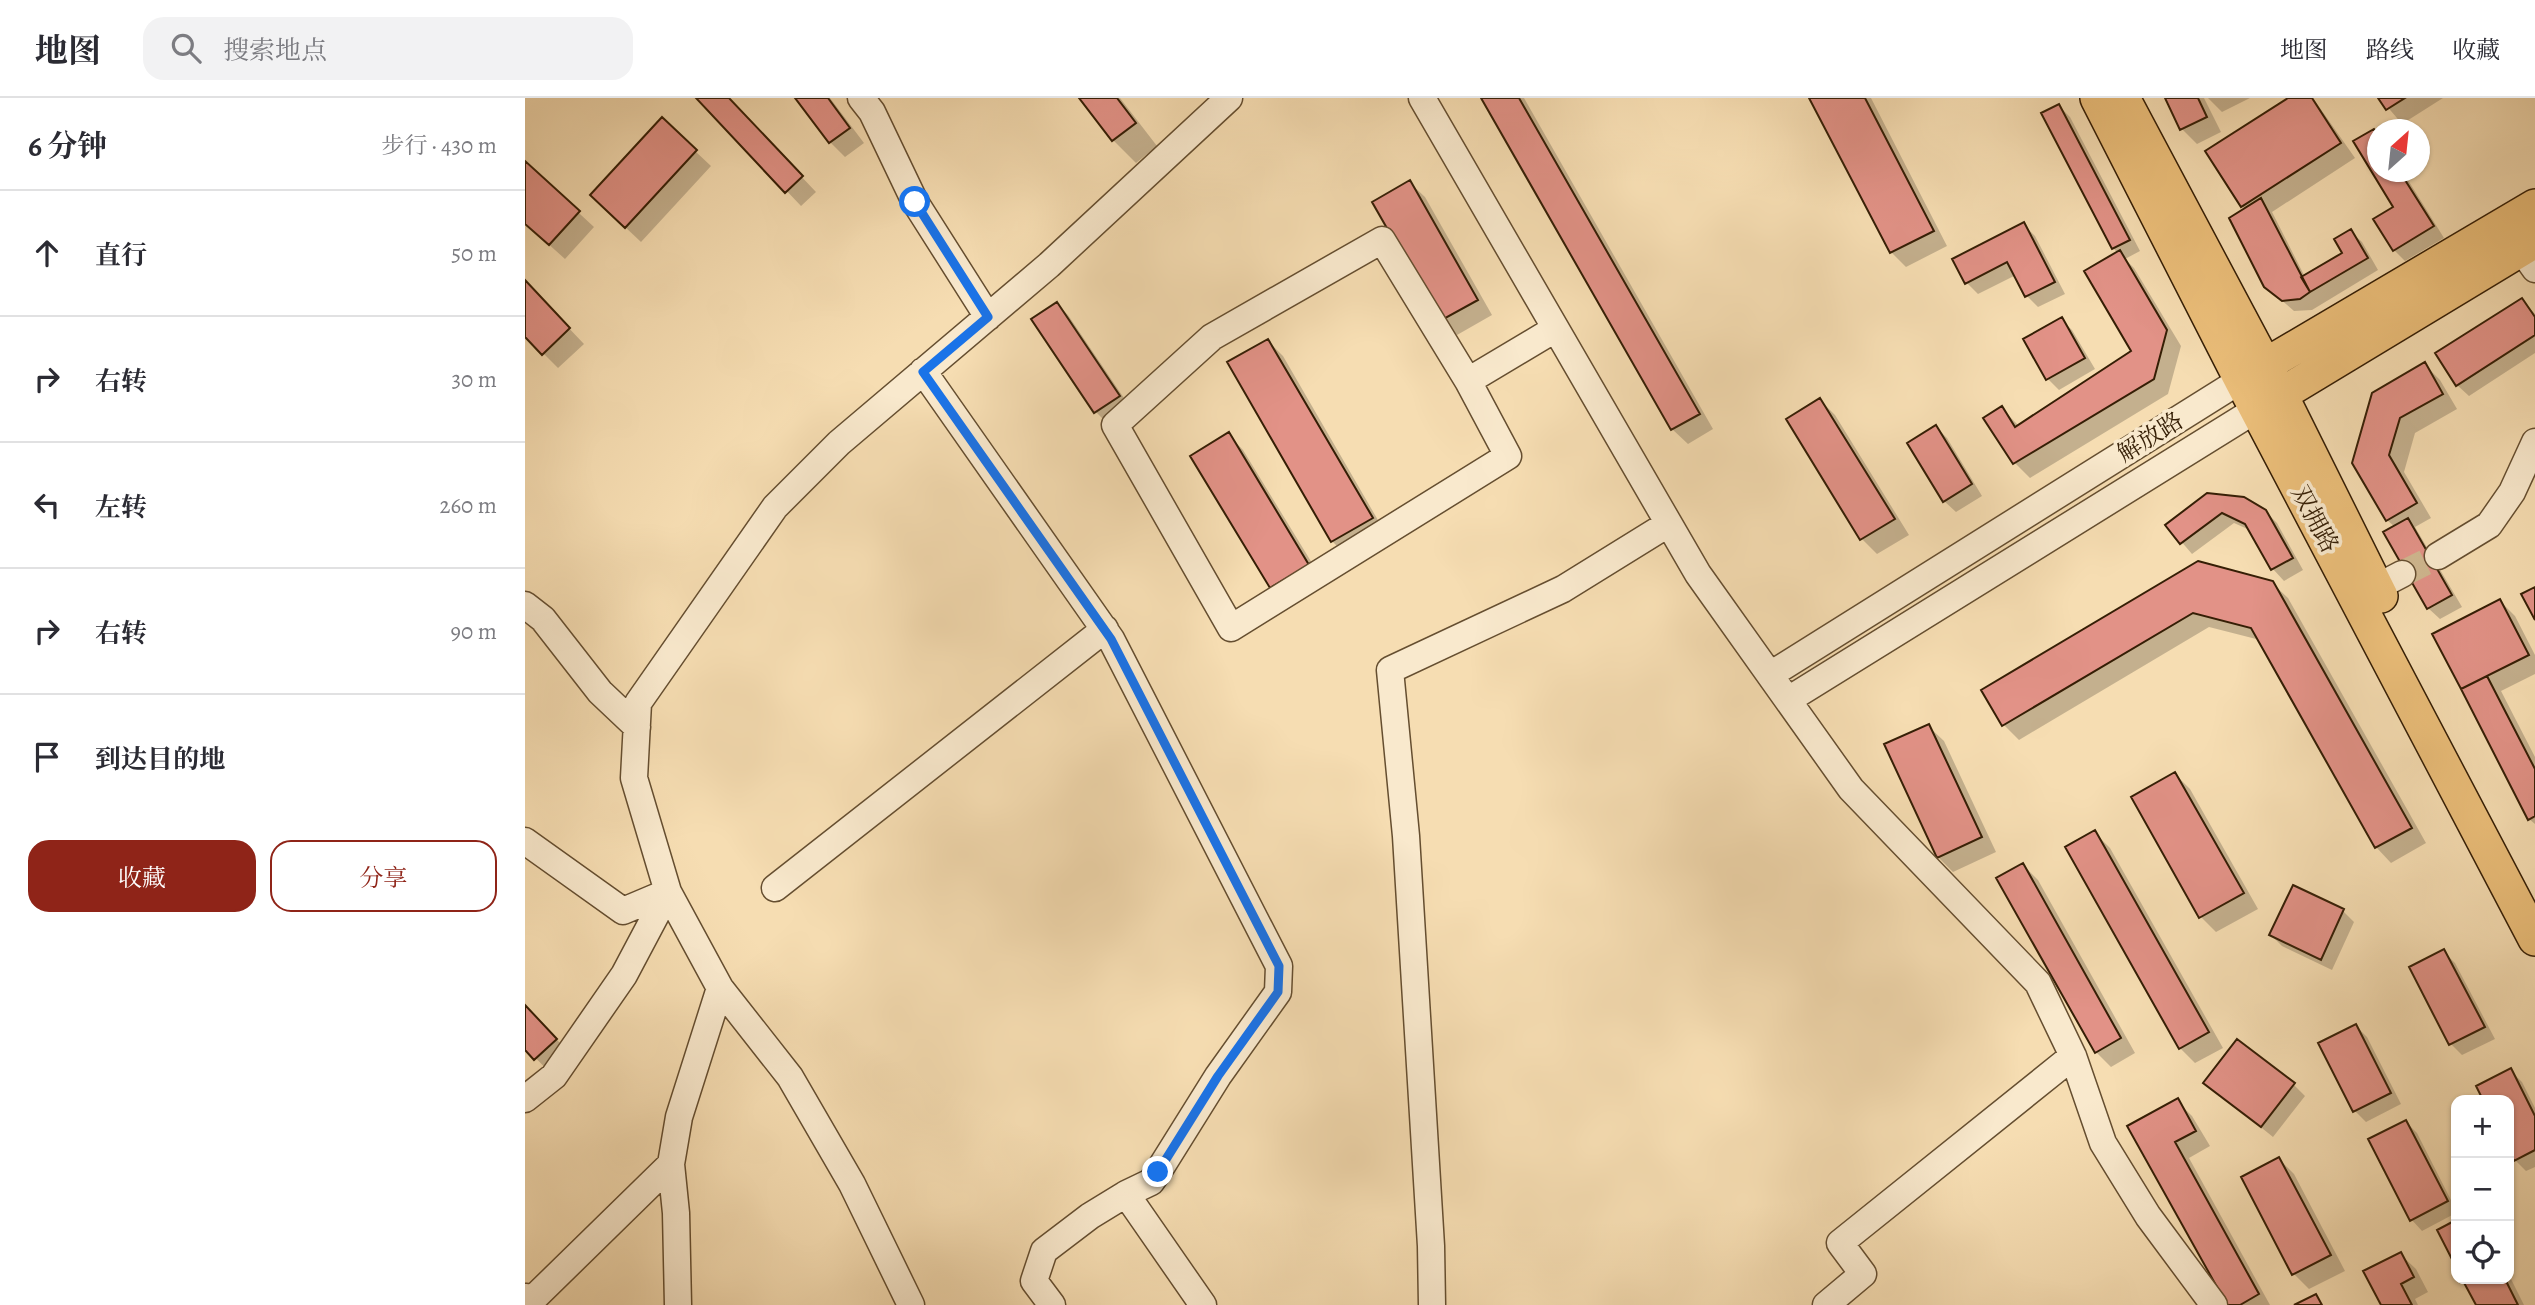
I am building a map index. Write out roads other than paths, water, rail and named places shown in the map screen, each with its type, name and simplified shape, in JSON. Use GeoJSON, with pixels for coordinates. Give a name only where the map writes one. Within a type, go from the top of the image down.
{"type":"FeatureCollection","features":[{"type":"Feature","properties":{"kind":"main road","name":"双拥路"},"geometry":{"type":"LineString","coordinates":[[2097,98],[2269,402],[2535,939]]}},
{"type":"Feature","properties":{"kind":"main road","name":"双拥路"},"geometry":{"type":"LineString","coordinates":[[2123,98],[2253,373]]}},
{"type":"Feature","properties":{"kind":"main road","name":"解放路"},"geometry":{"type":"LineString","coordinates":[[2269,402],[2524,246],[2535,206]]}},
{"type":"Feature","properties":{"kind":"main road","name":"解放路"},"geometry":{"type":"LineString","coordinates":[[2253,373],[2524,246]]}},
{"type":"Feature","properties":{"kind":"main road","name":"双拥路"},"geometry":{"type":"LineString","coordinates":[[2269,402],[2389,581],[2535,905]]}},
{"type":"Feature","properties":{"kind":"street"},"geometry":{"type":"LineString","coordinates":[[861,98],[871,112],[915,202],[988,317]]}},
{"type":"Feature","properties":{"kind":"street"},"geometry":{"type":"LineString","coordinates":[[911,1305],[852,1184],[790,1077],[720,988],[668,892],[634,778],[638,703],[775,508],[839,443],[1049,265],[1229,98]]}},
{"type":"Feature","properties":{"kind":"street"},"geometry":{"type":"LineString","coordinates":[[1422,98],[1698,574],[1851,789],[2038,983],[2073,1056],[2103,1143],[2148,1216],[2214,1305]]}},
{"type":"Feature","properties":{"kind":"street"},"geometry":{"type":"LineString","coordinates":[[1381,240],[1468,381],[1508,456],[1231,628],[1115,425],[1212,337],[1381,240]]}},
{"type":"Feature","properties":{"kind":"street"},"geometry":{"type":"LineString","coordinates":[[1468,381],[1556,329]]}},
{"type":"Feature","properties":{"kind":"street"},"geometry":{"type":"LineString","coordinates":[[923,372],[1105,629],[1279,966],[1278,992],[1218,1076],[1151,1182],[1090,1216],[1044,1251],[1034,1281],[1052,1305]]}},
{"type":"Feature","properties":{"kind":"street","name":"解放路"},"geometry":{"type":"LineString","coordinates":[[1769,675],[2253,373]]}},
{"type":"Feature","properties":{"kind":"street","name":"解放路"},"geometry":{"type":"LineString","coordinates":[[1787,700],[2269,402]]}},
{"type":"Feature","properties":{"kind":"street"},"geometry":{"type":"LineString","coordinates":[[2438,555],[2490,525],[2512,492],[2535,442]]}},
{"type":"Feature","properties":{"kind":"street"},"geometry":{"type":"LineString","coordinates":[[1432,1305],[1431,1246],[1406,836],[1390,670],[1563,589],[1668,523]]}},
{"type":"Feature","properties":{"kind":"street"},"geometry":{"type":"LineString","coordinates":[[525,605],[543,619],[600,692],[637,727]]}},
{"type":"Feature","properties":{"kind":"street"},"geometry":{"type":"LineString","coordinates":[[775,888],[1105,629]]}},
{"type":"Feature","properties":{"kind":"street"},"geometry":{"type":"LineString","coordinates":[[525,841],[623,911],[668,892]]}},
{"type":"Feature","properties":{"kind":"street"},"geometry":{"type":"LineString","coordinates":[[525,1099],[554,1076],[624,975],[668,892]]}},
{"type":"Feature","properties":{"kind":"street"},"geometry":{"type":"LineString","coordinates":[[678,1305],[676,1213],[671,1164],[679,1117],[720,988]]}},
{"type":"Feature","properties":{"kind":"street"},"geometry":{"type":"LineString","coordinates":[[1826,1305],[1863,1274],[1840,1243],[2073,1056]]}},
{"type":"Feature","properties":{"kind":"street"},"geometry":{"type":"LineString","coordinates":[[531,1300],[671,1164]]}},
{"type":"Feature","properties":{"kind":"street"},"geometry":{"type":"LineString","coordinates":[[1126,1194],[1203,1305]]}},
{"type":"Feature","properties":{"kind":"tunnel"},"geometry":{"type":"LineString","coordinates":[[2402,574],[2438,556]]}}]}
